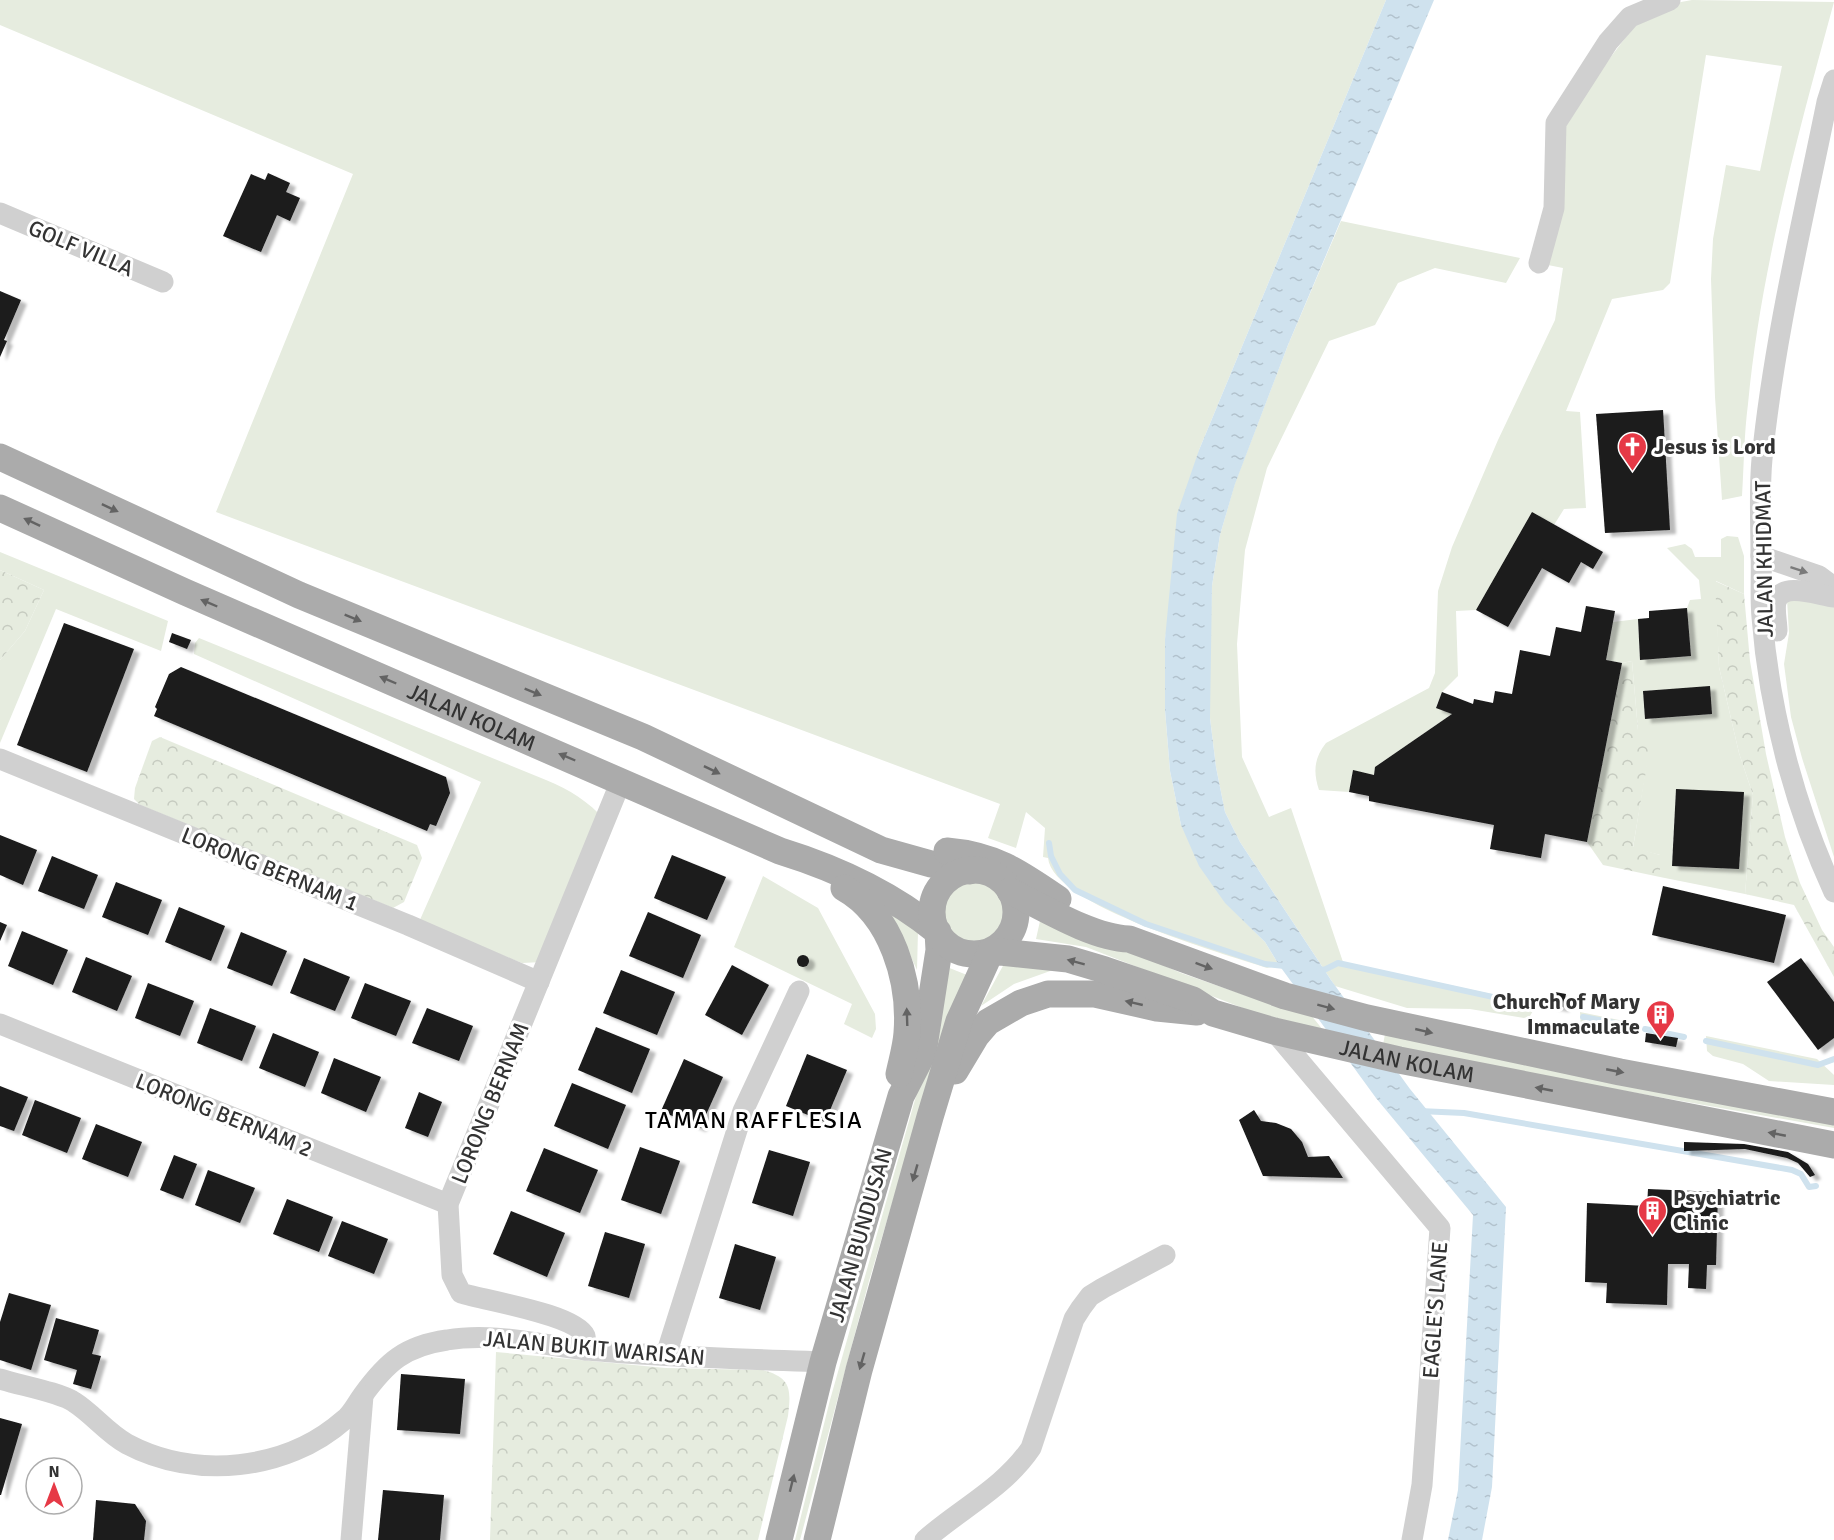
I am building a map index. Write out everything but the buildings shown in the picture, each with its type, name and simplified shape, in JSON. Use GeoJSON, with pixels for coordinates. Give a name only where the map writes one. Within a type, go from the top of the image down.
{"type":"FeatureCollection","features":[{"type":"Feature","properties":{"kind":"main road","name":"JALAN KOLAM"},"geometry":{"type":"LineString","coordinates":[[0,457],[299,595],[643,737],[881,850],[931,864],[970,871]]}},
{"type":"Feature","properties":{"kind":"main road","name":"JALAN KOLAM"},"geometry":{"type":"LineString","coordinates":[[0,508],[185,592],[780,852],[827,866],[918,916],[938,932]]}},
{"type":"Feature","properties":{"kind":"main road","name":"JALAN KOLAM"},"geometry":{"type":"LineString","coordinates":[[851,835],[929,850],[969,853],[1010,866],[1068,906],[1119,929],[1130,939]]}},
{"type":"Feature","properties":{"kind":"main road"},"geometry":{"type":"LineString","coordinates":[[780,852],[853,893],[865,904],[893,946],[906,994],[907,1034],[899,1076],[901,1096]]}},
{"type":"Feature","properties":{"kind":"main road"},"geometry":{"type":"LineString","coordinates":[[970,871],[993,875],[1010,891],[1016,914],[1009,936],[991,951],[979,954],[955,950],[938,932],[933,922],[934,899],[948,880],[970,871]]}},
{"type":"Feature","properties":{"kind":"main road","name":"JALAN KOLAM"},"geometry":{"type":"LineString","coordinates":[[1010,891],[1115,939],[1130,939],[1286,996],[1367,1018],[1620,1072],[1829,1109]]}},
{"type":"Feature","properties":{"kind":"main road","name":"JALAN BUNDUSAN"},"geometry":{"type":"LineString","coordinates":[[779,1540],[823,1362],[901,1096],[923,1053],[939,950],[938,932]]}},
{"type":"Feature","properties":{"kind":"main road","name":"JALAN KOLAM"},"geometry":{"type":"LineString","coordinates":[[991,951],[1068,960],[1105,970],[1193,1000],[1213,1013],[1274,1032],[1399,1060],[1834,1145]]}},
{"type":"Feature","properties":{"kind":"main road","name":"JALAN BUNDUSAN"},"geometry":{"type":"LineString","coordinates":[[817,1540],[859,1370],[930,1117],[959,1021],[991,951]]}},
{"type":"Feature","properties":{"kind":"main road"},"geometry":{"type":"LineString","coordinates":[[930,1117],[976,1036],[988,1022],[1021,1003],[1048,994],[1095,994],[1157,1008],[1213,1013]]}},
{"type":"Feature","properties":{"kind":"street"},"geometry":{"type":"LineString","coordinates":[[1539,263],[1554,208],[1556,123],[1608,42],[1630,16],[1671,0]]}},
{"type":"Feature","properties":{"kind":"street","name":"JALAN KHIDMAT"},"geometry":{"type":"LineString","coordinates":[[1834,80],[1827,102],[1786,303],[1768,409],[1762,461],[1761,556],[1762,616],[1766,654],[1784,746],[1821,864],[1834,892]]}},
{"type":"Feature","properties":{"kind":"street","name":"GOLF VILLA"},"geometry":{"type":"LineString","coordinates":[[0,213],[163,282]]}},
{"type":"Feature","properties":{"kind":"street"},"geometry":{"type":"LineString","coordinates":[[1761,556],[1819,576],[1834,588]]}},
{"type":"Feature","properties":{"kind":"street"},"geometry":{"type":"LineString","coordinates":[[1766,654],[1774,648],[1777,637],[1776,603],[1779,597],[1787,592],[1798,590],[1834,597]]}},
{"type":"Feature","properties":{"kind":"street","name":"LORONG BERNAM 1"},"geometry":{"type":"LineString","coordinates":[[0,759],[408,925],[539,981]]}},
{"type":"Feature","properties":{"kind":"street","name":"LORONG BERNAM"},"geometry":{"type":"LineString","coordinates":[[585,1350],[585,1337],[578,1327],[522,1307],[461,1293],[452,1275],[448,1204],[621,781]]}},
{"type":"Feature","properties":{"kind":"street"},"geometry":{"type":"LineString","coordinates":[[666,1355],[743,1111],[799,991]]}},
{"type":"Feature","properties":{"kind":"street","name":"LORONG BERNAM 2"},"geometry":{"type":"LineString","coordinates":[[0,1024],[448,1204]]}},
{"type":"Feature","properties":{"kind":"street","name":"EAGLE'S LANE"},"geometry":{"type":"LineString","coordinates":[[1274,1032],[1440,1228],[1422,1485],[1412,1540]]}},
{"type":"Feature","properties":{"kind":"street"},"geometry":{"type":"LineString","coordinates":[[925,1540],[1019,1466],[1031,1448],[1038,1430],[1074,1319],[1090,1296],[1166,1255]]}},
{"type":"Feature","properties":{"kind":"street","name":"JALAN BUKIT WARISAN"},"geometry":{"type":"LineString","coordinates":[[0,1379],[73,1401],[93,1420],[125,1443],[162,1460],[190,1464],[238,1465],[284,1456],[322,1438],[346,1418],[386,1366],[405,1351],[446,1340],[496,1337],[585,1350],[823,1362]]}},
{"type":"Feature","properties":{"kind":"street"},"geometry":{"type":"LineString","coordinates":[[351,1540],[363,1395]]}},
{"type":"Feature","properties":{"kind":"green space"},"geometry":{"type":"Polygon","coordinates":[[[0,0],[1386,0],[1199,450],[1165,639],[1165,710],[1170,771],[1181,825],[1225,902],[1265,942],[1279,965],[1267,968],[1180,939],[1108,910],[1078,893],[1057,876],[1048,858],[1043,857],[1045,828],[1026,812],[1016,848],[988,838],[1000,804],[216,512],[353,174],[0,25],[0,0]]]}},
{"type":"Feature","properties":{"kind":"green space"},"geometry":{"type":"Polygon","coordinates":[[[1692,0],[1834,2],[1794,151],[1771,252],[1754,353],[1742,496],[1722,500],[1715,397],[1711,279],[1713,239],[1726,165],[1760,171],[1782,66],[1706,55],[1670,283],[1663,290],[1612,299],[1566,411],[1580,412],[1586,508],[1564,509],[1554,525],[1476,610],[1456,611],[1458,676],[1442,692],[1436,707],[1452,714],[1375,767],[1374,775],[1353,771],[1349,792],[1319,790],[1316,765],[1319,754],[1326,743],[1429,688],[1435,673],[1438,591],[1452,547],[1498,440],[1555,320],[1563,268],[1548,265],[1565,128],[1598,74],[1638,21],[1681,2],[1692,0]]]}},
{"type":"Feature","properties":{"kind":"green space"},"geometry":{"type":"Polygon","coordinates":[[[1341,221],[1520,258],[1506,283],[1435,268],[1398,283],[1375,325],[1329,341],[1267,468],[1245,550],[1237,644],[1242,757],[1269,817],[1291,808],[1343,962],[1537,1004],[1530,1016],[1524,1018],[1470,1009],[1407,1008],[1335,986],[1240,842],[1225,812],[1210,718],[1209,653],[1212,586],[1220,535],[1235,483],[1288,345],[1341,221]]]}},
{"type":"Feature","properties":{"kind":"green space"},"geometry":{"type":"Polygon","coordinates":[[[1727,536],[1738,537],[1744,556],[1744,594],[1716,581],[1719,667],[1739,753],[1753,795],[1745,894],[1660,877],[1660,855],[1633,848],[1652,730],[1638,730],[1632,661],[1622,663],[1606,660],[1613,622],[1638,619],[1640,660],[1691,656],[1687,608],[1690,600],[1701,599],[1699,580],[1667,548],[1685,544],[1692,549],[1695,557],[1721,557],[1721,539],[1727,536]],[[1710,687],[1643,691],[1645,719],[1711,714],[1710,687]],[[1676,790],[1672,866],[1739,869],[1743,793],[1676,790]]]}},
{"type":"Feature","properties":{"kind":"green space"},"geometry":{"type":"Polygon","coordinates":[[[0,552],[168,621],[161,651],[56,609],[0,743],[0,660],[25,631],[44,590],[0,570],[0,552]]]}},
{"type":"Feature","properties":{"kind":"green space"},"geometry":{"type":"Polygon","coordinates":[[[0,570],[44,590],[25,631],[0,660],[0,570]]]}},
{"type":"Feature","properties":{"kind":"green space"},"geometry":{"type":"Polygon","coordinates":[[[1715,581],[1744,594],[1750,661],[1766,754],[1785,837],[1800,883],[1822,930],[1834,947],[1834,977],[1794,905],[1745,894],[1753,795],[1739,753],[1719,667],[1715,581]]]}},
{"type":"Feature","properties":{"kind":"green space"},"geometry":{"type":"Polygon","coordinates":[[[1787,599],[1834,605],[1834,857],[1791,717],[1784,664],[1789,633],[1787,599]]]}},
{"type":"Feature","properties":{"kind":"green space"},"geometry":{"type":"Polygon","coordinates":[[[199,638],[555,784],[571,792],[599,814],[606,821],[542,962],[522,963],[419,922],[481,782],[194,654],[195,643],[199,638]]]}},
{"type":"Feature","properties":{"kind":"green space"},"geometry":{"type":"Polygon","coordinates":[[[1632,661],[1638,730],[1653,730],[1633,847],[1660,855],[1660,877],[1603,865],[1587,842],[1622,663],[1632,661]]]}},
{"type":"Feature","properties":{"kind":"green space"},"geometry":{"type":"Polygon","coordinates":[[[160,737],[417,845],[422,858],[404,902],[393,908],[140,805],[134,799],[135,788],[152,741],[160,737]]]}},
{"type":"Feature","properties":{"kind":"green space"},"geometry":{"type":"Polygon","coordinates":[[[763,876],[818,908],[875,1014],[876,1029],[872,1038],[844,1024],[852,1004],[734,947],[763,876]]]}},
{"type":"Feature","properties":{"kind":"green space"},"geometry":{"type":"Polygon","coordinates":[[[966,881],[978,881],[994,890],[1001,900],[1003,912],[1001,924],[994,934],[978,943],[966,943],[955,938],[946,929],[941,918],[941,906],[946,895],[955,886],[966,881]]]}},
{"type":"Feature","properties":{"kind":"green space"},"geometry":{"type":"Polygon","coordinates":[[[887,906],[918,931],[917,970],[887,906]]]}},
{"type":"Feature","properties":{"kind":"green space"},"geometry":{"type":"Polygon","coordinates":[[[1042,912],[1181,973],[1311,1015],[1323,1030],[1253,1012],[1086,947],[1036,939],[1042,912]]]}},
{"type":"Feature","properties":{"kind":"green space"},"geometry":{"type":"Polygon","coordinates":[[[1004,964],[1053,970],[1014,984],[981,1006],[1004,964]]]}},
{"type":"Feature","properties":{"kind":"green space"},"geometry":{"type":"Polygon","coordinates":[[[942,965],[967,975],[913,1133],[869,1281],[800,1540],[795,1540],[830,1400],[937,1022],[942,965]]]}},
{"type":"Feature","properties":{"kind":"green space"},"geometry":{"type":"Polygon","coordinates":[[[1580,1012],[1624,1021],[1617,1036],[1581,1029],[1580,1012]]]}},
{"type":"Feature","properties":{"kind":"green space"},"geometry":{"type":"Polygon","coordinates":[[[1385,1034],[1563,1072],[1834,1123],[1834,1128],[1563,1080],[1383,1045],[1385,1034]]]}},
{"type":"Feature","properties":{"kind":"green space"},"geometry":{"type":"Polygon","coordinates":[[[1706,1036],[1817,1059],[1834,1075],[1834,1085],[1769,1081],[1743,1064],[1713,1056],[1707,1051],[1706,1036]]]}},
{"type":"Feature","properties":{"kind":"green space"},"geometry":{"type":"Polygon","coordinates":[[[496,1352],[666,1368],[763,1370],[780,1377],[788,1386],[788,1416],[758,1540],[490,1540],[496,1352]]]}},
{"type":"Feature","properties":{"kind":"water"},"geometry":{"type":"Polygon","coordinates":[[[1386,0],[1434,0],[1288,345],[1235,484],[1220,535],[1212,586],[1210,718],[1225,812],[1240,842],[1331,980],[1410,1089],[1506,1207],[1492,1487],[1482,1540],[1448,1540],[1458,1490],[1473,1215],[1376,1098],[1279,965],[1265,942],[1225,903],[1199,866],[1181,825],[1170,771],[1165,710],[1165,639],[1177,514],[1199,450],[1386,0]]]}},
{"type":"Feature","properties":{"kind":"waterway"},"geometry":{"type":"LineString","coordinates":[[1049,843],[1051,856],[1060,874],[1075,890],[1146,924],[1265,964],[1285,966]]}},
{"type":"Feature","properties":{"kind":"waterway"},"geometry":{"type":"LineString","coordinates":[[1319,969],[1324,970],[1338,963],[1534,1006]]}},
{"type":"Feature","properties":{"kind":"waterway"},"geometry":{"type":"LineString","coordinates":[[1583,1017],[1620,1024]]}},
{"type":"Feature","properties":{"kind":"waterway"},"geometry":{"type":"LineString","coordinates":[[1645,1029],[1684,1037]]}},
{"type":"Feature","properties":{"kind":"waterway"},"geometry":{"type":"LineString","coordinates":[[1706,1041],[1818,1065],[1834,1059]]}},
{"type":"Feature","properties":{"kind":"waterway"},"geometry":{"type":"LineString","coordinates":[[1419,1111],[1464,1113],[1792,1170],[1801,1174],[1809,1187],[1816,1186]]}},
{"type":"Feature","properties":{"kind":"place","name":"Jesus is Lord"},"geometry":{"type":"Point","coordinates":[1633,472]}},
{"type":"Feature","properties":{"kind":"place","name":"Church of Mary Immaculate"},"geometry":{"type":"Point","coordinates":[1661,1040]}},
{"type":"Feature","properties":{"kind":"place","name":"Psychiatric Clinic"},"geometry":{"type":"Point","coordinates":[1652,1236]}},
{"type":"Feature","properties":{"kind":"district","name":"TAMAN RAFFLESIA"},"geometry":{"type":"Point","coordinates":[754,1120]}}]}
